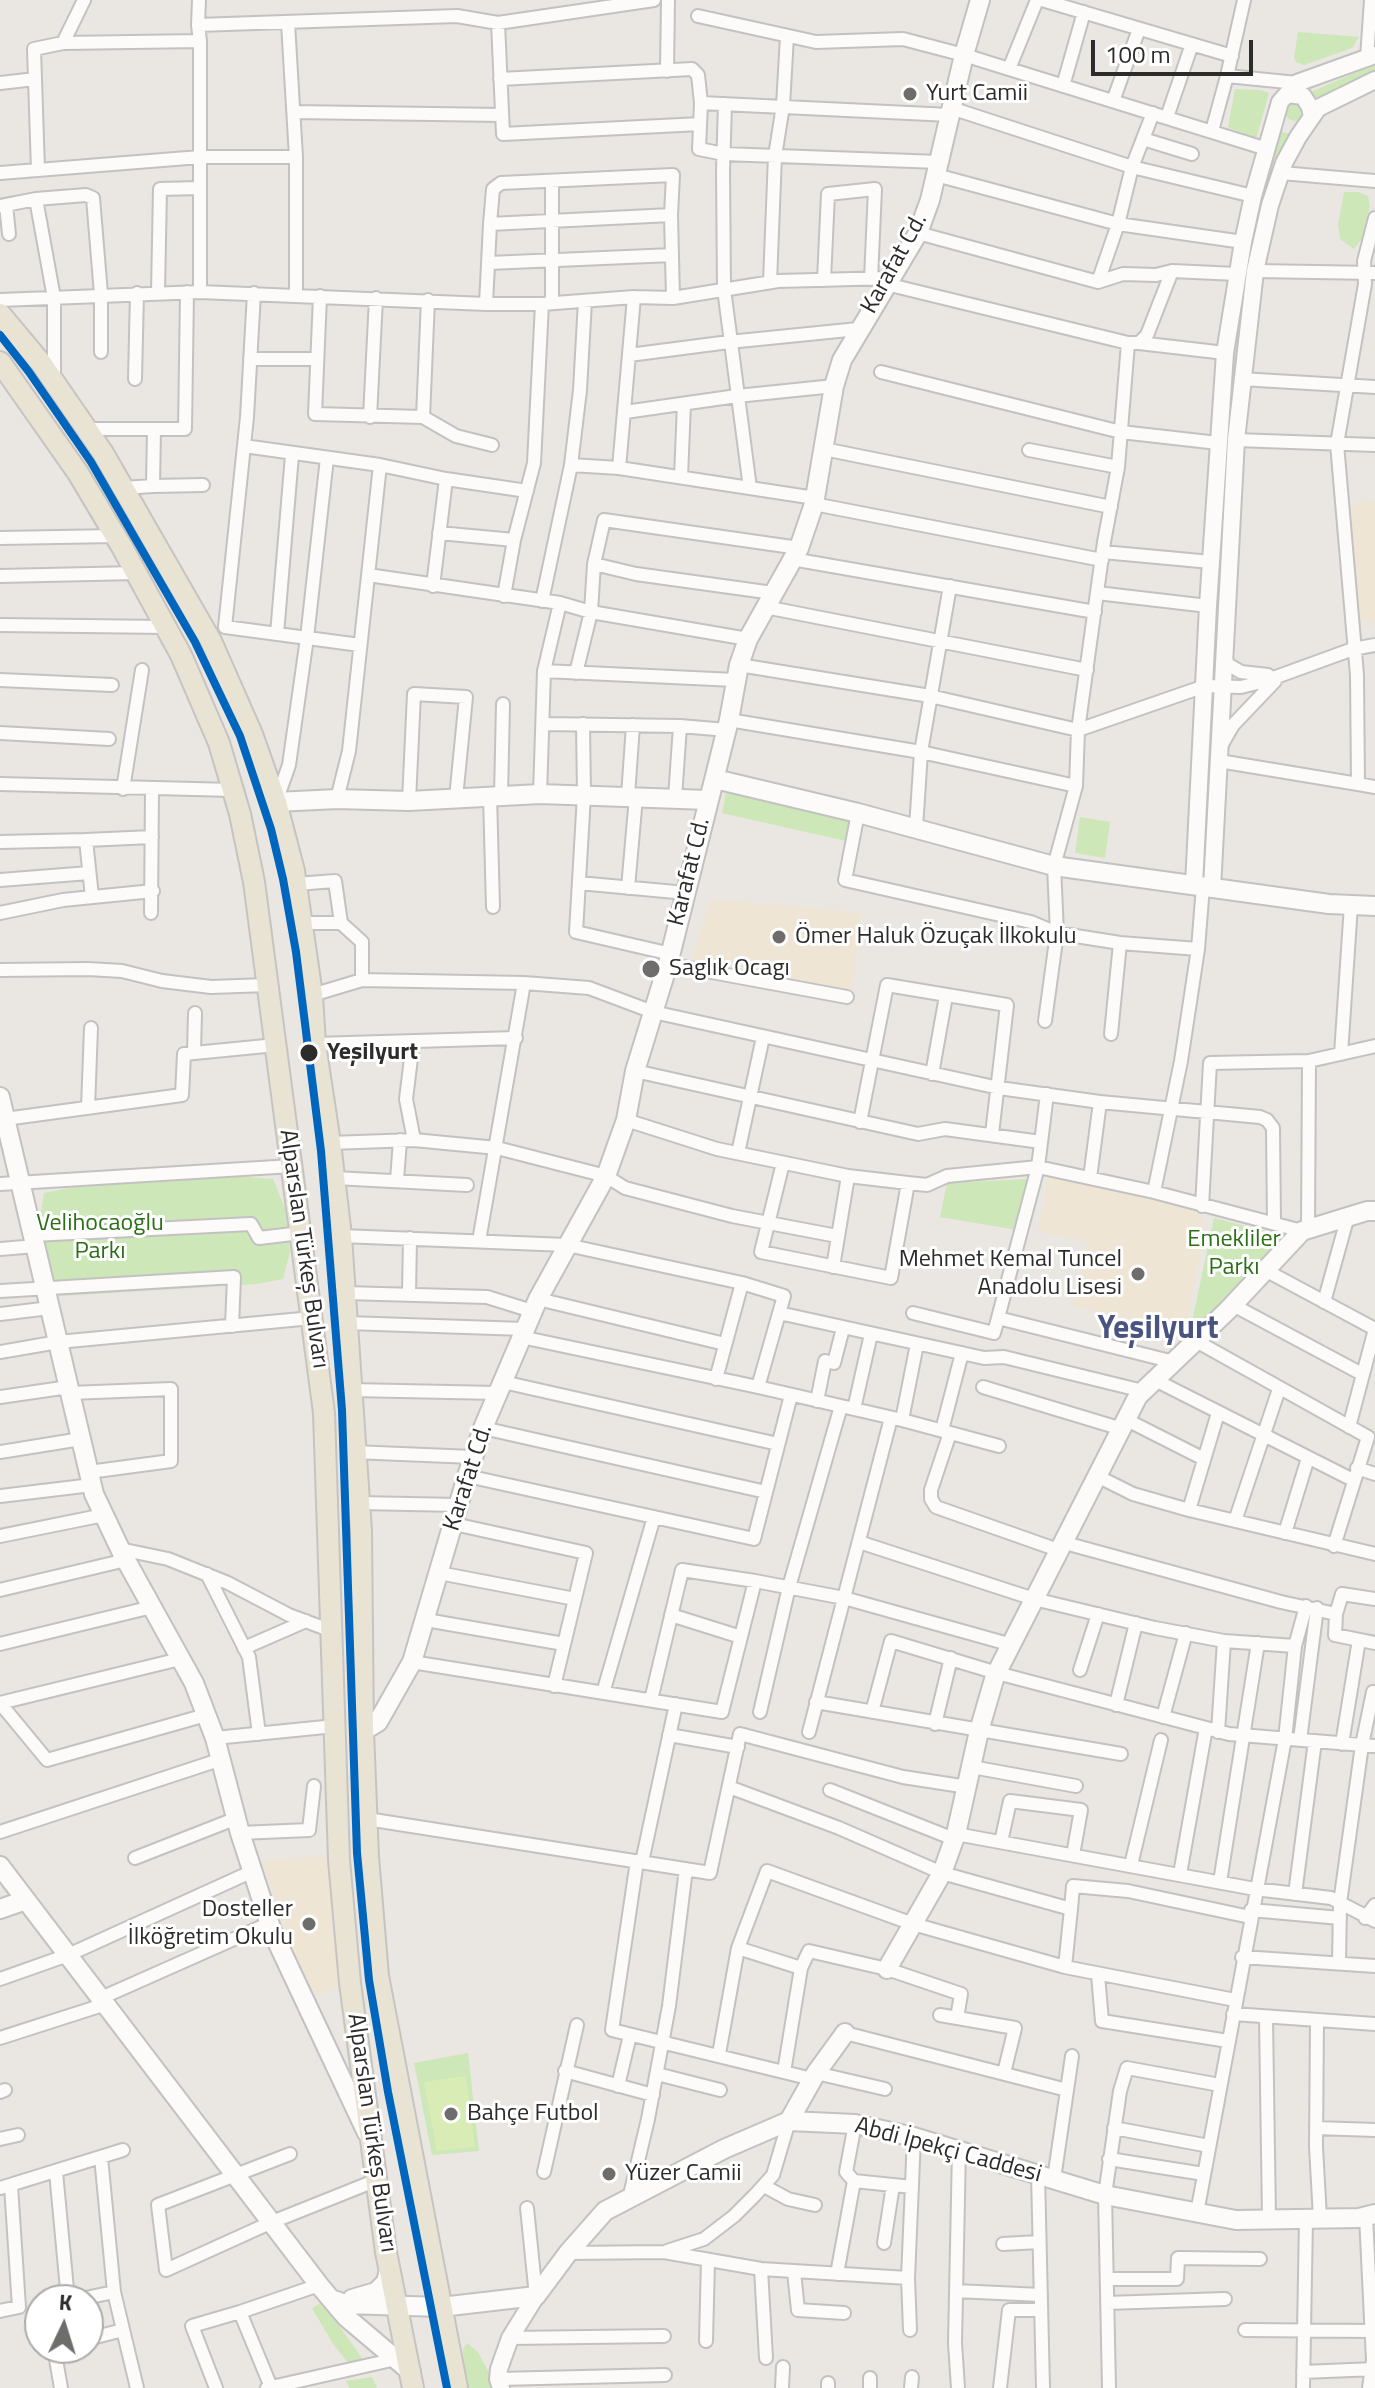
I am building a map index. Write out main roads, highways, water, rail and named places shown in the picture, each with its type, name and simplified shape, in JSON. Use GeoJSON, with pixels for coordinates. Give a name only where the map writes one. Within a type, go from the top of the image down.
{"type":"FeatureCollection","features":[{"type":"Feature","properties":{"kind":"main road","name":"Karafat Cd."},"geometry":{"type":"LineString","coordinates":[[363,1731],[378,1722],[412,1662],[483,1428],[535,1305],[606,1176],[626,1120],[635,1071],[669,959],[715,779],[737,673],[748,639],[796,554],[814,501],[834,386],[842,360],[883,280],[918,233],[938,168],[980,0]]}},
{"type":"Feature","properties":{"kind":"main road","name":"Alparslan Türkeş Bulvarı"},"geometry":{"type":"LineString","coordinates":[[0,314],[54,382],[216,631],[276,802],[296,884],[341,1236],[353,1452],[359,1503],[363,1731],[378,1976],[457,2388]]}},
{"type":"Feature","properties":{"kind":"main road","name":"Alparslan Türkeş Bulvarı"},"geometry":{"type":"LineString","coordinates":[[2,368],[78,473],[166,627],[219,743],[254,882],[324,1413],[339,1860],[350,1983],[389,2270],[407,2373]]}},
{"type":"Feature","properties":{"kind":"main road"},"geometry":{"type":"LineString","coordinates":[[715,779],[858,813],[1054,866],[1375,906]]}},
{"type":"Feature","properties":{"kind":"main road"},"geometry":{"type":"LineString","coordinates":[[276,802],[337,799],[409,801],[540,794],[708,800]]}},
{"type":"Feature","properties":{"kind":"main road"},"geometry":{"type":"LineString","coordinates":[[0,1097],[5,1139],[21,1183],[90,1478],[123,1555],[180,1659],[206,1715],[270,1923],[372,2144]]}},
{"type":"Feature","properties":{"kind":"main road"},"geometry":{"type":"LineString","coordinates":[[887,1969],[942,1873],[955,1836],[979,1731],[997,1673],[1125,1424],[1149,1386],[1305,1230],[1375,1211]]}},
{"type":"Feature","properties":{"kind":"main road"},"geometry":{"type":"LineString","coordinates":[[0,1866],[319,2285],[346,2317],[407,2373]]}},
{"type":"Feature","properties":{"kind":"main road"},"geometry":{"type":"LineString","coordinates":[[0,1909],[26,1900]]}},
{"type":"Feature","properties":{"kind":"main road"},"geometry":{"type":"LineString","coordinates":[[789,2121],[814,2076],[845,2033]]}},
{"type":"Feature","properties":{"kind":"main road","name":"Abdi İpekçi Caddesi"},"geometry":{"type":"LineString","coordinates":[[441,2307],[536,2296],[605,2211],[724,2149],[789,2121],[855,2124],[914,2137],[1105,2195],[1236,2220],[1370,2215]]}},
{"type":"Feature","properties":{"kind":"main road"},"geometry":{"type":"LineString","coordinates":[[334,2300],[359,2299],[376,2292],[386,2282],[389,2270]]}},
{"type":"Feature","properties":{"kind":"main road"},"geometry":{"type":"LineString","coordinates":[[334,2300],[345,2304],[441,2307]]}},
{"type":"Feature","properties":{"kind":"place","name":"Yurt Camii"},"geometry":{"type":"Point","coordinates":[910,94]}},
{"type":"Feature","properties":{"kind":"place","name":"Ömer Haluk Özuçak İlkokulu"},"geometry":{"type":"Point","coordinates":[779,937]}},
{"type":"Feature","properties":{"kind":"place","name":"Saglık Ocagı"},"geometry":{"type":"Point","coordinates":[651,969]}},
{"type":"Feature","properties":{"kind":"place","name":"Yeşilyurt"},"geometry":{"type":"Point","coordinates":[309,1053]}},
{"type":"Feature","properties":{"kind":"place","name":"Mehmet Kemal Tuncel Anadolu Lisesi"},"geometry":{"type":"Point","coordinates":[1138,1274]}},
{"type":"Feature","properties":{"kind":"place","name":"Dosteller İlköğretim Okulu"},"geometry":{"type":"Point","coordinates":[309,1924]}},
{"type":"Feature","properties":{"kind":"place","name":"Bahçe Futbol"},"geometry":{"type":"Point","coordinates":[451,2114]}},
{"type":"Feature","properties":{"kind":"place","name":"Yüzer Camii"},"geometry":{"type":"Point","coordinates":[609,2174]}},
{"type":"Feature","properties":{"kind":"district","name":"Yeşilyurt"},"geometry":{"type":"Point","coordinates":[1158,1330]}},
{"type":"Feature","properties":{"kind":"park label","name":"Velihocaoğlu Parkı"},"geometry":{"type":"Point","coordinates":[100,1238]}},
{"type":"Feature","properties":{"kind":"park label","name":"Emekliler Parkı"},"geometry":{"type":"Point","coordinates":[1234,1254]}}]}
